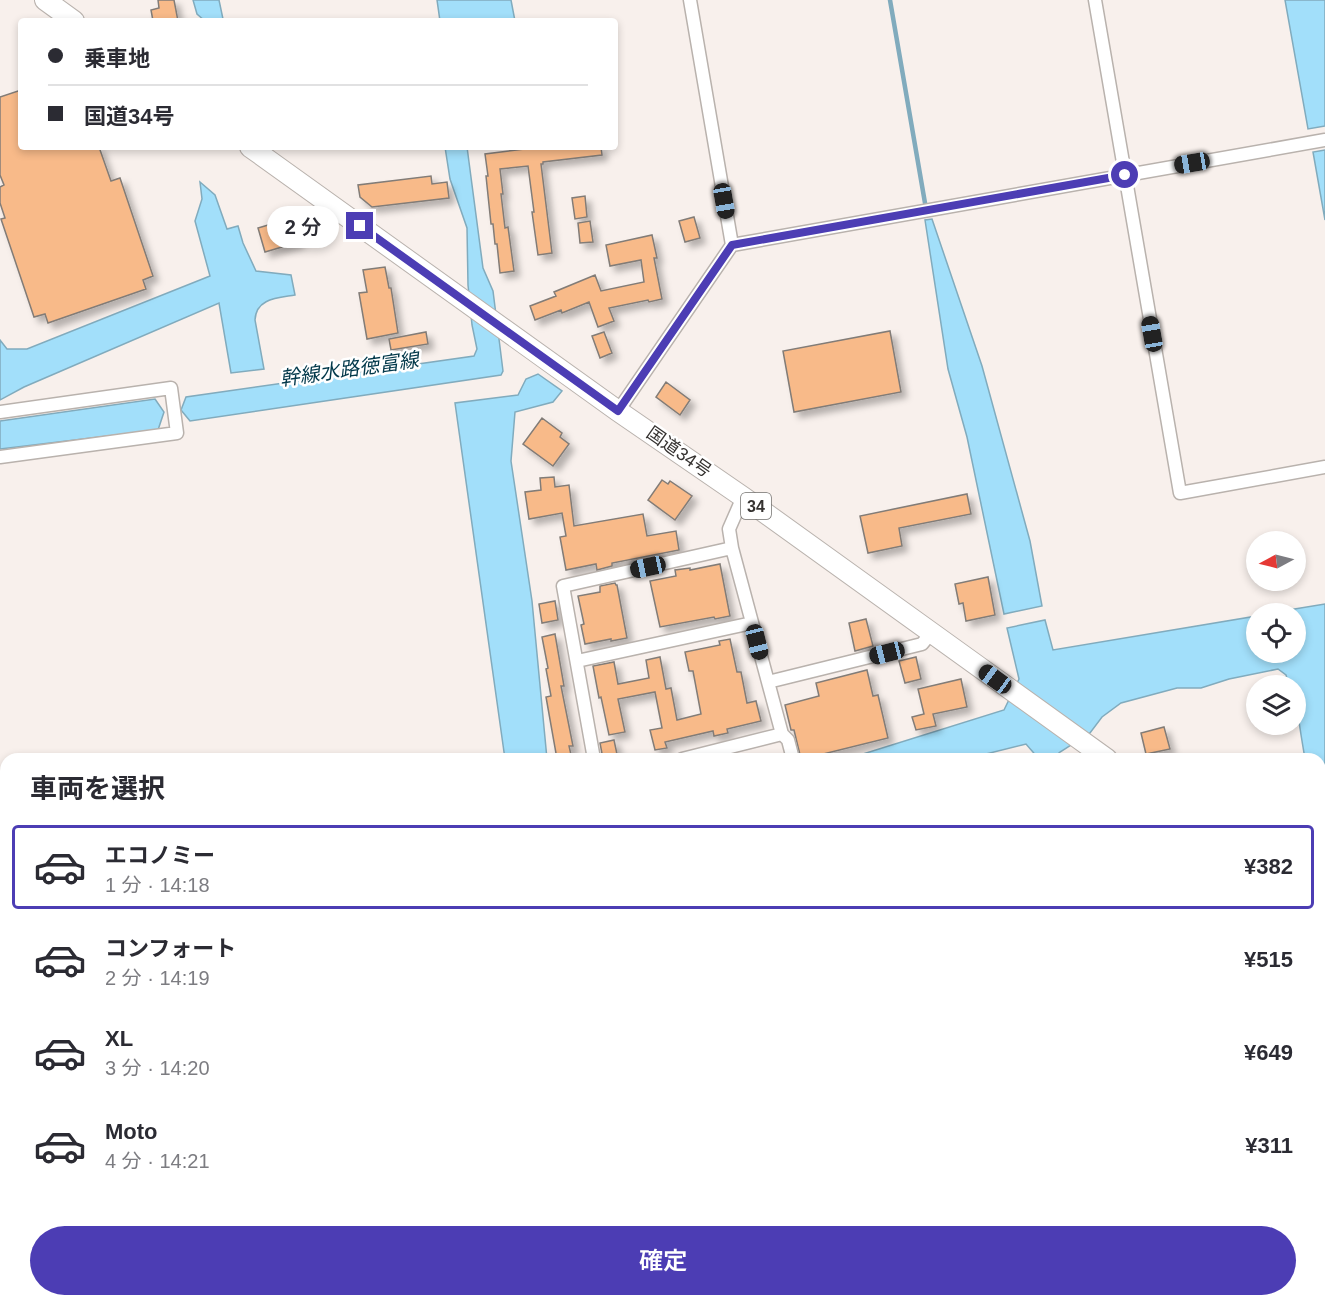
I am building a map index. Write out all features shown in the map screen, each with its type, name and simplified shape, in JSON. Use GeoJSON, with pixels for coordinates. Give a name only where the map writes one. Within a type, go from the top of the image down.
{"type":"FeatureCollection","features":[{"type":"Feature","properties":{"kind":"highway"},"geometry":{"type":"LineString","coordinates":[[45,0],[70,18]]}},
{"type":"Feature","properties":{"kind":"highway","name":"国道34号"},"geometry":{"type":"LineString","coordinates":[[254,150],[618,411],[743,497],[1098,753]]}},
{"type":"Feature","properties":{"kind":"street"},"geometry":{"type":"LineString","coordinates":[[618,411],[732,245],[690,0]]}},
{"type":"Feature","properties":{"kind":"street"},"geometry":{"type":"LineString","coordinates":[[1095,0],[1180,494],[1325,467]]}},
{"type":"Feature","properties":{"kind":"street"},"geometry":{"type":"LineString","coordinates":[[732,245],[1325,140]]}},
{"type":"Feature","properties":{"kind":"street"},"geometry":{"type":"LineString","coordinates":[[0,412],[171,388],[177,432],[0,457]]}},
{"type":"Feature","properties":{"kind":"street"},"geometry":{"type":"LineString","coordinates":[[743,497],[729,529],[732,548],[782,734],[788,740],[791,753]]}},
{"type":"Feature","properties":{"kind":"street"},"geometry":{"type":"LineString","coordinates":[[593,753],[563,586],[732,548]]}},
{"type":"Feature","properties":{"kind":"street"},"geometry":{"type":"LineString","coordinates":[[577,661],[752,623]]}},
{"type":"Feature","properties":{"kind":"street"},"geometry":{"type":"LineString","coordinates":[[768,682],[922,644],[931,633]]}},
{"type":"Feature","properties":{"kind":"street"},"geometry":{"type":"LineString","coordinates":[[706,753],[782,734]]}},
{"type":"Feature","properties":{"kind":"water"},"geometry":{"type":"Polygon","coordinates":[[[193,0],[219,0],[223,18],[202,18],[197,14],[193,0]]]}},
{"type":"Feature","properties":{"kind":"water"},"geometry":{"type":"Polygon","coordinates":[[[437,0],[511,0],[514,18],[440,18],[437,0]]]}},
{"type":"Feature","properties":{"kind":"water"},"geometry":{"type":"Polygon","coordinates":[[[1285,0],[1325,0],[1325,126],[1308,129],[1285,0]]]}},
{"type":"Feature","properties":{"kind":"water"},"geometry":{"type":"Polygon","coordinates":[[[445,150],[467,150],[483,268],[493,291],[503,371],[501,375],[190,421],[181,410],[186,397],[474,356],[477,349],[468,285],[467,228],[450,179],[445,150]]]}},
{"type":"Feature","properties":{"kind":"water"},"geometry":{"type":"Polygon","coordinates":[[[1325,150],[1325,220],[1313,152],[1325,150]]]}},
{"type":"Feature","properties":{"kind":"water"},"geometry":{"type":"Polygon","coordinates":[[[200,182],[215,195],[227,229],[238,226],[256,271],[291,275],[295,295],[269,300],[259,307],[256,313],[255,320],[264,369],[231,373],[219,303],[24,387],[0,400],[0,340],[7,349],[27,349],[210,276],[195,221],[202,199],[200,182]]]}},
{"type":"Feature","properties":{"kind":"water"},"geometry":{"type":"Polygon","coordinates":[[[932,219],[982,366],[1030,541],[1042,606],[1004,614],[967,437],[948,369],[925,220],[932,219]]]}},
{"type":"Feature","properties":{"kind":"water"},"geometry":{"type":"Polygon","coordinates":[[[538,374],[562,391],[553,402],[515,412],[511,461],[532,601],[546,753],[504,753],[455,403],[518,395],[526,379],[538,374]]]}},
{"type":"Feature","properties":{"kind":"water"},"geometry":{"type":"Polygon","coordinates":[[[155,399],[164,412],[158,430],[0,449],[0,421],[155,399]]]}},
{"type":"Feature","properties":{"kind":"water"},"geometry":{"type":"Polygon","coordinates":[[[1325,604],[1325,753],[1304,753],[1301,735],[1306,735],[1306,675],[1286,675],[1278,669],[1229,679],[1201,688],[1177,688],[1121,703],[1102,717],[1090,733],[1059,753],[1034,753],[1026,744],[990,753],[866,753],[1004,710],[1019,679],[1007,628],[1045,620],[1053,650],[1246,618],[1246,663],[1306,663],[1306,607],[1325,604]]]}},
{"type":"Feature","properties":{"kind":"building"},"geometry":{"type":"Polygon","coordinates":[[[158,0],[174,0],[177,18],[152,18],[151,10],[159,8],[158,0]]]}},
{"type":"Feature","properties":{"kind":"building"},"geometry":{"type":"Polygon","coordinates":[[[18,91],[18,150],[100,150],[111,181],[120,178],[153,276],[143,280],[146,289],[48,323],[45,314],[34,317],[1,219],[5,218],[0,203],[0,187],[4,185],[0,175],[0,97],[18,91]]]}},
{"type":"Feature","properties":{"kind":"building"},"geometry":{"type":"Polygon","coordinates":[[[516,150],[601,150],[602,155],[541,164],[552,253],[538,255],[528,166],[500,169],[505,228],[508,227],[514,271],[500,273],[497,244],[495,244],[493,224],[491,224],[485,154],[516,150]]]}},
{"type":"Feature","properties":{"kind":"building"},"geometry":{"type":"Polygon","coordinates":[[[431,176],[432,184],[447,182],[449,198],[372,207],[360,197],[358,185],[431,176]]]}},
{"type":"Feature","properties":{"kind":"building"},"geometry":{"type":"Polygon","coordinates":[[[585,196],[587,217],[575,219],[572,198],[585,196]]]}},
{"type":"Feature","properties":{"kind":"building"},"geometry":{"type":"Polygon","coordinates":[[[305,214],[310,233],[297,237],[299,242],[265,252],[258,228],[305,214]]]}},
{"type":"Feature","properties":{"kind":"building"},"geometry":{"type":"Polygon","coordinates":[[[694,217],[700,238],[685,242],[679,221],[694,217]]]}},
{"type":"Feature","properties":{"kind":"building"},"geometry":{"type":"Polygon","coordinates":[[[590,221],[593,242],[580,243],[578,223],[590,221]]]}},
{"type":"Feature","properties":{"kind":"building"},"geometry":{"type":"Polygon","coordinates":[[[652,235],[662,299],[609,308],[614,321],[598,327],[589,302],[562,313],[561,310],[535,320],[530,306],[556,296],[554,292],[595,275],[601,291],[644,282],[641,260],[610,266],[606,245],[652,235]]]}},
{"type":"Feature","properties":{"kind":"building"},"geometry":{"type":"Polygon","coordinates":[[[385,267],[389,288],[391,288],[398,333],[367,339],[359,293],[367,292],[363,270],[385,267]]]}},
{"type":"Feature","properties":{"kind":"building"},"geometry":{"type":"Polygon","coordinates":[[[890,331],[901,392],[794,412],[783,351],[890,331]]]}},
{"type":"Feature","properties":{"kind":"building"},"geometry":{"type":"Polygon","coordinates":[[[426,332],[428,344],[391,350],[389,339],[426,332]]]}},
{"type":"Feature","properties":{"kind":"building"},"geometry":{"type":"Polygon","coordinates":[[[604,332],[612,353],[600,358],[592,336],[604,332]]]}},
{"type":"Feature","properties":{"kind":"building"},"geometry":{"type":"Polygon","coordinates":[[[666,382],[690,400],[680,415],[656,397],[666,382]]]}},
{"type":"Feature","properties":{"kind":"building"},"geometry":{"type":"Polygon","coordinates":[[[542,418],[562,433],[560,437],[569,444],[553,466],[523,444],[542,418]]]}},
{"type":"Feature","properties":{"kind":"building"},"geometry":{"type":"Polygon","coordinates":[[[554,477],[555,487],[569,485],[574,526],[643,514],[647,536],[676,531],[679,550],[612,563],[612,566],[597,570],[596,564],[566,570],[560,537],[566,536],[562,513],[529,519],[525,492],[541,490],[540,478],[554,477]]]}},
{"type":"Feature","properties":{"kind":"building"},"geometry":{"type":"Polygon","coordinates":[[[662,480],[668,484],[670,481],[692,496],[675,520],[648,500],[662,480]]]}},
{"type":"Feature","properties":{"kind":"building"},"geometry":{"type":"Polygon","coordinates":[[[967,494],[971,514],[899,528],[902,546],[868,553],[860,516],[967,494]]]}},
{"type":"Feature","properties":{"kind":"building"},"geometry":{"type":"Polygon","coordinates":[[[720,564],[730,616],[660,627],[650,581],[676,576],[675,570],[690,568],[690,570],[720,564]]]}},
{"type":"Feature","properties":{"kind":"building"},"geometry":{"type":"Polygon","coordinates":[[[988,577],[995,615],[966,621],[963,603],[959,604],[955,584],[988,577]]]}},
{"type":"Feature","properties":{"kind":"building"},"geometry":{"type":"Polygon","coordinates":[[[615,583],[627,638],[585,644],[581,625],[584,624],[578,596],[600,592],[600,586],[615,583]]]}},
{"type":"Feature","properties":{"kind":"building"},"geometry":{"type":"Polygon","coordinates":[[[555,601],[558,620],[542,623],[539,604],[555,601]]]}},
{"type":"Feature","properties":{"kind":"building"},"geometry":{"type":"Polygon","coordinates":[[[866,619],[873,646],[855,651],[849,623],[866,619]]]}},
{"type":"Feature","properties":{"kind":"building"},"geometry":{"type":"Polygon","coordinates":[[[555,634],[564,686],[561,686],[573,746],[569,746],[571,753],[556,753],[546,697],[551,696],[542,637],[555,634]]]}},
{"type":"Feature","properties":{"kind":"building"},"geometry":{"type":"Polygon","coordinates":[[[730,639],[737,672],[741,672],[747,703],[756,701],[761,721],[727,729],[728,733],[714,736],[713,731],[665,742],[667,748],[655,750],[650,730],[662,728],[655,692],[618,699],[625,732],[609,735],[593,666],[614,662],[618,684],[649,678],[646,660],[660,657],[666,689],[671,688],[677,720],[701,714],[693,671],[689,671],[685,652],[720,645],[719,641],[730,639]]]}},
{"type":"Feature","properties":{"kind":"building"},"geometry":{"type":"Polygon","coordinates":[[[916,657],[921,679],[905,683],[899,661],[916,657]]]}},
{"type":"Feature","properties":{"kind":"building"},"geometry":{"type":"Polygon","coordinates":[[[867,670],[873,696],[878,695],[888,738],[827,753],[800,753],[785,705],[819,696],[816,683],[867,670]]]}},
{"type":"Feature","properties":{"kind":"building"},"geometry":{"type":"Polygon","coordinates":[[[961,679],[967,707],[933,714],[936,726],[916,730],[912,717],[924,714],[918,689],[961,679]]]}},
{"type":"Feature","properties":{"kind":"building"},"geometry":{"type":"Polygon","coordinates":[[[1164,727],[1170,749],[1146,753],[1141,733],[1164,727]]]}},
{"type":"Feature","properties":{"kind":"building"},"geometry":{"type":"Polygon","coordinates":[[[614,740],[617,753],[602,753],[600,743],[614,740]]]}},
{"type":"Feature","properties":{"kind":"waterway"},"geometry":{"type":"LineString","coordinates":[[890,0],[925,203]]}},
{"type":"Feature","properties":{"kind":"route"},"geometry":{"type":"LineString","coordinates":[[360,226],[618,411],[732,245],[1125,175]]}},
{"type":"Feature","properties":{"kind":"water label","name":"幹線水路徳富線"},"geometry":{"type":"Point","coordinates":[349,369]}}]}
